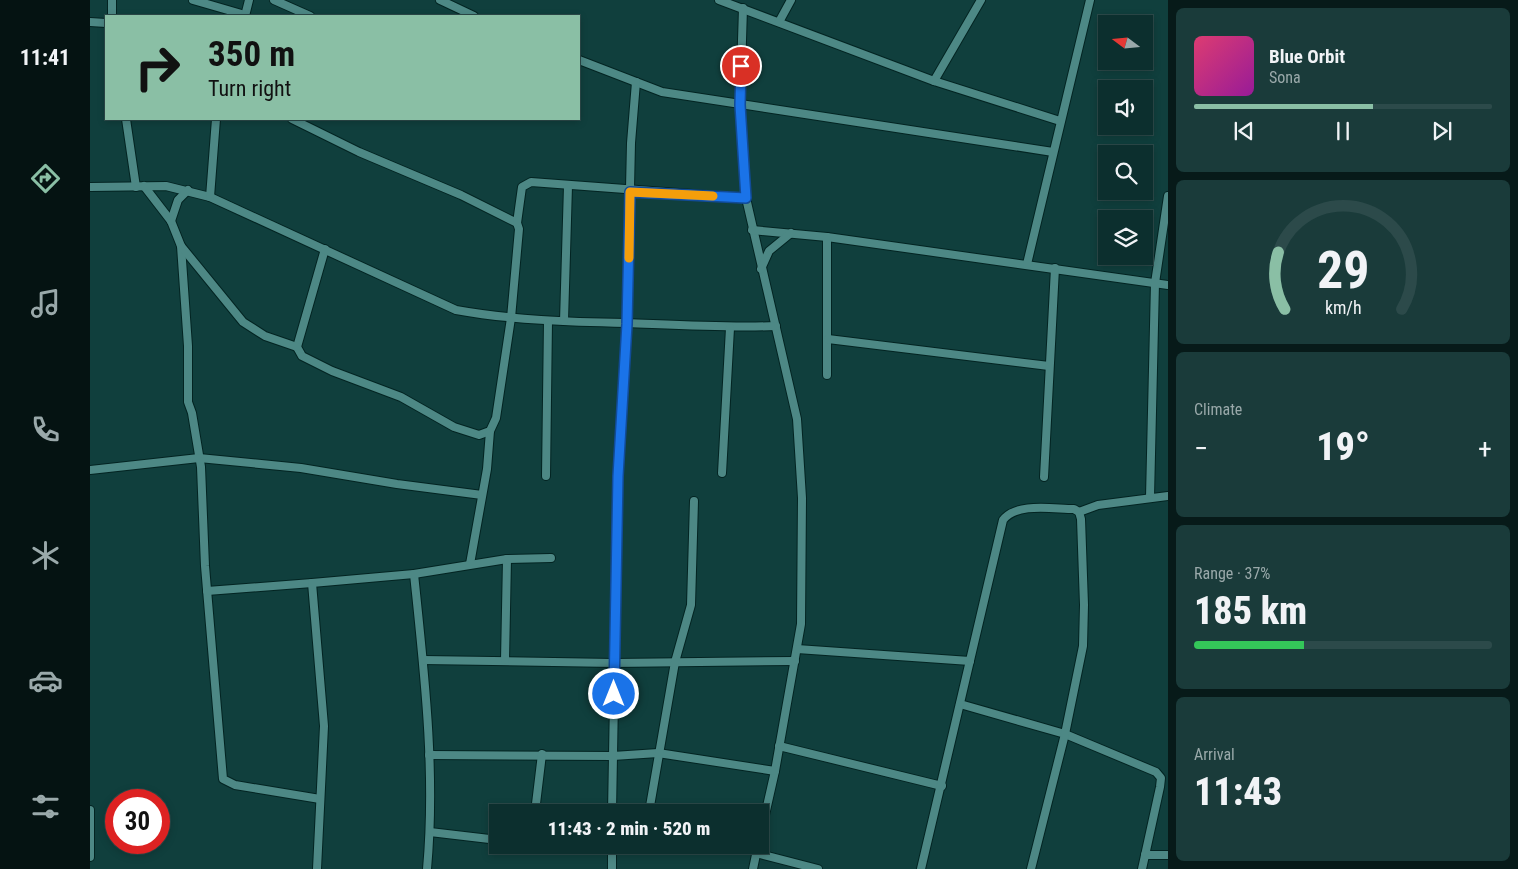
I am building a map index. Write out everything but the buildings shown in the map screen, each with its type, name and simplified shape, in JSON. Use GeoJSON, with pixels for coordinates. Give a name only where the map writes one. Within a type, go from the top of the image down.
{"type":"FeatureCollection","features":[{"type":"Feature","properties":{"kind":"street"},"geometry":{"type":"LineString","coordinates":[[112,0],[112,15]]}},
{"type":"Feature","properties":{"kind":"street"},"geometry":{"type":"LineString","coordinates":[[193,0],[242,15]]}},
{"type":"Feature","properties":{"kind":"street"},"geometry":{"type":"LineString","coordinates":[[245,15],[250,0]]}},
{"type":"Feature","properties":{"kind":"street"},"geometry":{"type":"LineString","coordinates":[[274,0],[308,15]]}},
{"type":"Feature","properties":{"kind":"street"},"geometry":{"type":"LineString","coordinates":[[440,0],[472,15]]}},
{"type":"Feature","properties":{"kind":"street"},"geometry":{"type":"LineString","coordinates":[[719,0],[934,81],[1060,121]]}},
{"type":"Feature","properties":{"kind":"street"},"geometry":{"type":"LineString","coordinates":[[778,22],[791,0]]}},
{"type":"Feature","properties":{"kind":"street"},"geometry":{"type":"LineString","coordinates":[[934,81],[981,0]]}},
{"type":"Feature","properties":{"kind":"street"},"geometry":{"type":"LineString","coordinates":[[1027,264],[1090,0]]}},
{"type":"Feature","properties":{"kind":"street"},"geometry":{"type":"LineString","coordinates":[[743,8],[740,105],[746,198],[797,419],[802,498],[801,624],[768,804]]}},
{"type":"Feature","properties":{"kind":"street"},"geometry":{"type":"LineString","coordinates":[[90,22],[105,23]]}},
{"type":"Feature","properties":{"kind":"street"},"geometry":{"type":"LineString","coordinates":[[580,60],[662,92],[1053,152]]}},
{"type":"Feature","properties":{"kind":"street"},"geometry":{"type":"LineString","coordinates":[[612,804],[618,476],[627,324],[631,143],[636,82]]}},
{"type":"Feature","properties":{"kind":"street"},"geometry":{"type":"LineString","coordinates":[[126,120],[140,186],[171,221],[180,246],[188,346],[188,402],[192,412],[199,458],[207,591],[223,779],[235,785],[320,799]]}},
{"type":"Feature","properties":{"kind":"street"},"geometry":{"type":"LineString","coordinates":[[210,197],[216,120]]}},
{"type":"Feature","properties":{"kind":"street"},"geometry":{"type":"LineString","coordinates":[[294,120],[359,152],[461,195],[517,223]]}},
{"type":"Feature","properties":{"kind":"street"},"geometry":{"type":"LineString","coordinates":[[470,564],[482,495],[490,431],[496,418],[512,318],[519,229],[517,223],[524,184],[532,182],[630,192],[746,198]]}},
{"type":"Feature","properties":{"kind":"street"},"geometry":{"type":"LineString","coordinates":[[90,188],[166,186],[210,197],[456,310],[512,318],[564,322],[730,328],[776,326]]}},
{"type":"Feature","properties":{"kind":"street"},"geometry":{"type":"LineString","coordinates":[[564,322],[568,186]]}},
{"type":"Feature","properties":{"kind":"street"},"geometry":{"type":"LineString","coordinates":[[171,221],[178,200],[188,190]]}},
{"type":"Feature","properties":{"kind":"street"},"geometry":{"type":"LineString","coordinates":[[1150,497],[1155,284],[1168,196]]}},
{"type":"Feature","properties":{"kind":"street"},"geometry":{"type":"LineString","coordinates":[[752,230],[827,237],[1168,285]]}},
{"type":"Feature","properties":{"kind":"street"},"geometry":{"type":"LineString","coordinates":[[761,269],[770,250],[791,233]]}},
{"type":"Feature","properties":{"kind":"street"},"geometry":{"type":"LineString","coordinates":[[827,237],[827,375]]}},
{"type":"Feature","properties":{"kind":"street"},"geometry":{"type":"LineString","coordinates":[[180,246],[243,322],[265,336],[297,347],[302,356],[332,372],[401,397],[454,427],[479,435],[490,431]]}},
{"type":"Feature","properties":{"kind":"street"},"geometry":{"type":"LineString","coordinates":[[297,347],[325,249]]}},
{"type":"Feature","properties":{"kind":"street"},"geometry":{"type":"LineString","coordinates":[[1044,477],[1055,268]]}},
{"type":"Feature","properties":{"kind":"street"},"geometry":{"type":"LineString","coordinates":[[546,476],[548,321]]}},
{"type":"Feature","properties":{"kind":"street"},"geometry":{"type":"LineString","coordinates":[[722,473],[730,328]]}},
{"type":"Feature","properties":{"kind":"street"},"geometry":{"type":"LineString","coordinates":[[828,339],[1050,366]]}},
{"type":"Feature","properties":{"kind":"street"},"geometry":{"type":"LineString","coordinates":[[90,470],[199,458],[301,468],[397,484],[482,495]]}},
{"type":"Feature","properties":{"kind":"street"},"geometry":{"type":"LineString","coordinates":[[1078,512],[1098,505],[1168,496]]}},
{"type":"Feature","properties":{"kind":"street"},"geometry":{"type":"LineString","coordinates":[[650,804],[675,662],[691,605],[694,501]]}},
{"type":"Feature","properties":{"kind":"street"},"geometry":{"type":"LineString","coordinates":[[922,869],[1003,520],[1009,512],[1023,509],[1074,509],[1078,512],[1081,519],[1084,605],[1083,646],[1065,734],[1031,869]]}},
{"type":"Feature","properties":{"kind":"street"},"geometry":{"type":"LineString","coordinates":[[207,591],[414,574],[506,559],[551,558]]}},
{"type":"Feature","properties":{"kind":"street"},"geometry":{"type":"LineString","coordinates":[[505,660],[506,559]]}},
{"type":"Feature","properties":{"kind":"street"},"geometry":{"type":"LineString","coordinates":[[414,574],[430,755],[430,832],[427,869]]}},
{"type":"Feature","properties":{"kind":"street"},"geometry":{"type":"LineString","coordinates":[[312,583],[324,726],[317,869]]}},
{"type":"Feature","properties":{"kind":"street"},"geometry":{"type":"LineString","coordinates":[[797,648],[970,661]]}},
{"type":"Feature","properties":{"kind":"street"},"geometry":{"type":"LineString","coordinates":[[423,660],[614,663],[795,661]]}},
{"type":"Feature","properties":{"kind":"street"},"geometry":{"type":"LineString","coordinates":[[960,704],[1065,734],[1156,772],[1161,778],[1142,869]]}},
{"type":"Feature","properties":{"kind":"street"},"geometry":{"type":"LineString","coordinates":[[779,746],[942,786]]}},
{"type":"Feature","properties":{"kind":"street"},"geometry":{"type":"LineString","coordinates":[[430,755],[542,754],[613,756],[658,753],[775,771]]}},
{"type":"Feature","properties":{"kind":"street"},"geometry":{"type":"LineString","coordinates":[[536,804],[542,754]]}},
{"type":"Feature","properties":{"kind":"street"},"geometry":{"type":"LineString","coordinates":[[90,810],[90,857]]}},
{"type":"Feature","properties":{"kind":"street"},"geometry":{"type":"LineString","coordinates":[[430,832],[489,839]]}},
{"type":"Feature","properties":{"kind":"street"},"geometry":{"type":"LineString","coordinates":[[612,854],[612,869]]}},
{"type":"Feature","properties":{"kind":"street"},"geometry":{"type":"LineString","coordinates":[[753,869],[756,854],[818,869]]}},
{"type":"Feature","properties":{"kind":"street"},"geometry":{"type":"LineString","coordinates":[[1145,855],[1168,855]]}},
{"type":"Feature","properties":{"kind":"slow traffic"},"geometry":{"type":"LineString","coordinates":[[629,258],[630,192],[713,196]]}},
{"type":"Feature","properties":{"kind":"route"},"geometry":{"type":"LineString","coordinates":[[614,694],[618,476],[627,324],[630,192],[746,198],[740,105],[741,66]]}}]}
